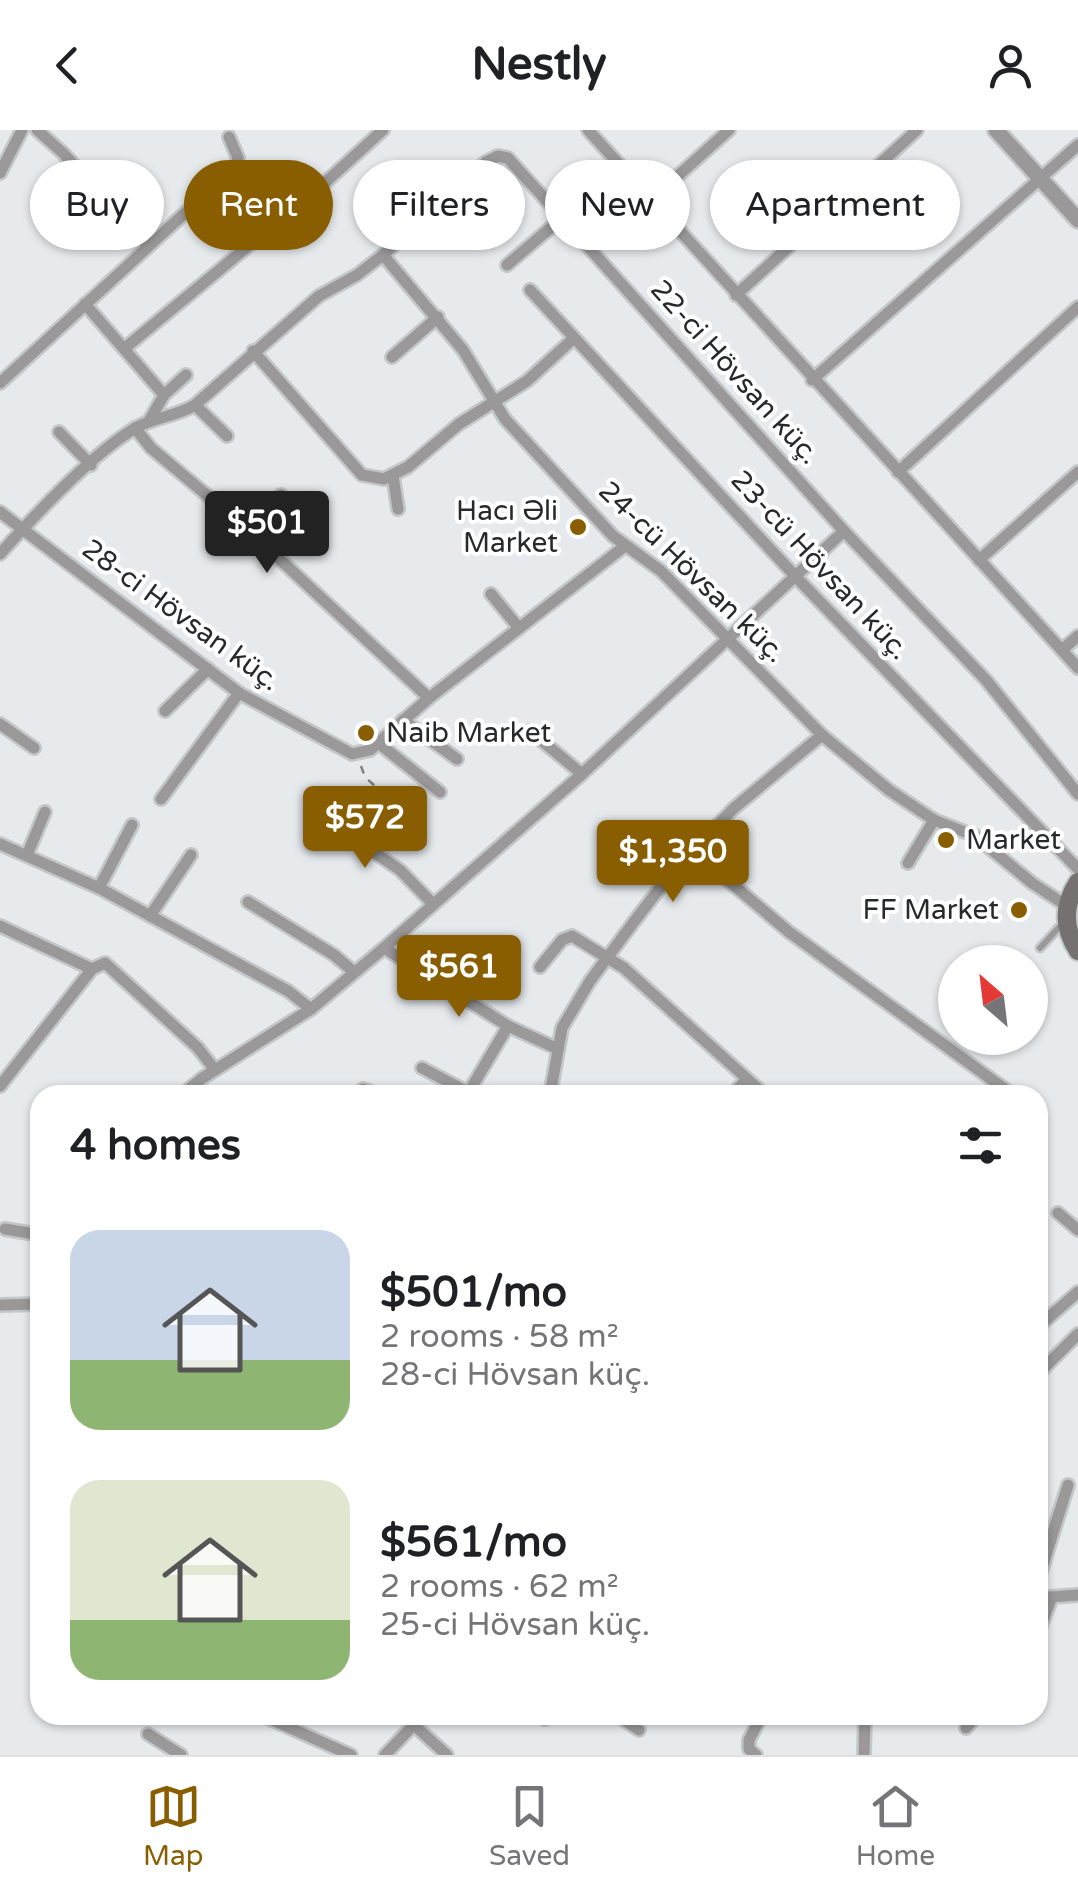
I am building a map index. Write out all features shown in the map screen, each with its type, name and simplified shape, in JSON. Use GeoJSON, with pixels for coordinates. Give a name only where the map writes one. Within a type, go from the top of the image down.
{"type":"FeatureCollection","features":[{"type":"Feature","properties":{"kind":"main road"},"geometry":{"type":"LineString","coordinates":[[1078,882],[1066,913],[1078,951]]}},
{"type":"Feature","properties":{"kind":"street"},"geometry":{"type":"LineString","coordinates":[[0,173],[22,130]]}},
{"type":"Feature","properties":{"kind":"street"},"geometry":{"type":"LineString","coordinates":[[37,130],[69,160]]}},
{"type":"Feature","properties":{"kind":"street"},"geometry":{"type":"LineString","coordinates":[[333,173],[383,130]]}},
{"type":"Feature","properties":{"kind":"street"},"geometry":{"type":"LineString","coordinates":[[588,130],[615,160]]}},
{"type":"Feature","properties":{"kind":"street"},"geometry":{"type":"LineString","coordinates":[[690,165],[729,130]]}},
{"type":"Feature","properties":{"kind":"street"},"geometry":{"type":"LineString","coordinates":[[736,295],[917,130]]}},
{"type":"Feature","properties":{"kind":"street"},"geometry":{"type":"LineString","coordinates":[[996,130],[1078,220]]}},
{"type":"Feature","properties":{"kind":"street"},"geometry":{"type":"LineString","coordinates":[[229,137],[238,160]]}},
{"type":"Feature","properties":{"kind":"street"},"geometry":{"type":"LineString","coordinates":[[812,380],[1078,145]]}},
{"type":"Feature","properties":{"kind":"street","name":"22-ci Hövsan küç."},"geometry":{"type":"LineString","coordinates":[[0,554],[118,440],[149,421],[195,405],[319,296],[383,255],[486,162],[498,156],[508,158],[545,199]]}},
{"type":"Feature","properties":{"kind":"street"},"geometry":{"type":"LineString","coordinates":[[164,232],[184,214]]}},
{"type":"Feature","properties":{"kind":"street"},"geometry":{"type":"LineString","coordinates":[[508,266],[545,233]]}},
{"type":"Feature","properties":{"kind":"street"},"geometry":{"type":"LineString","coordinates":[[690,244],[1078,668]]}},
{"type":"Feature","properties":{"kind":"street"},"geometry":{"type":"LineString","coordinates":[[0,383],[144,250]]}},
{"type":"Feature","properties":{"kind":"street"},"geometry":{"type":"LineString","coordinates":[[125,348],[244,250]]}},
{"type":"Feature","properties":{"kind":"street","name":"22-ci Hövsan küç."},"geometry":{"type":"LineString","coordinates":[[591,250],[844,531],[986,680],[1078,794]]}},
{"type":"Feature","properties":{"kind":"street","name":"24-cü Hövsan küç."},"geometry":{"type":"LineString","coordinates":[[383,255],[477,368],[506,420],[625,546],[661,571],[822,734],[890,790],[934,820],[976,836],[1066,913]]}},
{"type":"Feature","properties":{"kind":"street","name":"23-cü Hövsan küç."},"geometry":{"type":"LineString","coordinates":[[530,290],[796,577],[1078,869]]}},
{"type":"Feature","properties":{"kind":"street"},"geometry":{"type":"LineString","coordinates":[[84,304],[164,395]]}},
{"type":"Feature","properties":{"kind":"street"},"geometry":{"type":"LineString","coordinates":[[898,472],[1078,307]]}},
{"type":"Feature","properties":{"kind":"street"},"geometry":{"type":"LineString","coordinates":[[392,357],[438,317]]}},
{"type":"Feature","properties":{"kind":"street"},"geometry":{"type":"LineString","coordinates":[[253,352],[362,475],[374,479],[392,476],[527,381],[574,338]]}},
{"type":"Feature","properties":{"kind":"street"},"geometry":{"type":"LineString","coordinates":[[149,421],[164,395],[186,375]]}},
{"type":"Feature","properties":{"kind":"street"},"geometry":{"type":"LineString","coordinates":[[195,405],[227,436]]}},
{"type":"Feature","properties":{"kind":"street"},"geometry":{"type":"LineString","coordinates":[[136,428],[151,448],[276,555],[429,698]]}},
{"type":"Feature","properties":{"kind":"street"},"geometry":{"type":"LineString","coordinates":[[58,432],[91,465]]}},
{"type":"Feature","properties":{"kind":"street"},"geometry":{"type":"LineString","coordinates":[[979,560],[1078,472]]}},
{"type":"Feature","properties":{"kind":"street"},"geometry":{"type":"LineString","coordinates":[[392,476],[398,509]]}},
{"type":"Feature","properties":{"kind":"street"},"geometry":{"type":"LineString","coordinates":[[247,529],[281,495]]}},
{"type":"Feature","properties":{"kind":"street","name":"28-ci Hövsan küç."},"geometry":{"type":"LineString","coordinates":[[0,512],[239,692],[343,752],[362,754]]}},
{"type":"Feature","properties":{"kind":"street"},"geometry":{"type":"LineString","coordinates":[[276,555],[310,520]]}},
{"type":"Feature","properties":{"kind":"street"},"geometry":{"type":"LineString","coordinates":[[195,1085],[311,1009],[384,948],[582,774],[844,531]]}},
{"type":"Feature","properties":{"kind":"street"},"geometry":{"type":"LineString","coordinates":[[362,754],[625,546]]}},
{"type":"Feature","properties":{"kind":"street"},"geometry":{"type":"LineString","coordinates":[[491,594],[519,628]]}},
{"type":"Feature","properties":{"kind":"street"},"geometry":{"type":"LineString","coordinates":[[1062,650],[1078,636]]}},
{"type":"Feature","properties":{"kind":"street"},"geometry":{"type":"LineString","coordinates":[[164,711],[208,669]]}},
{"type":"Feature","properties":{"kind":"street"},"geometry":{"type":"LineString","coordinates":[[161,799],[239,692]]}},
{"type":"Feature","properties":{"kind":"street"},"geometry":{"type":"LineString","coordinates":[[402,720],[458,760]]}},
{"type":"Feature","properties":{"kind":"street"},"geometry":{"type":"LineString","coordinates":[[0,724],[34,748]]}},
{"type":"Feature","properties":{"kind":"street"},"geometry":{"type":"LineString","coordinates":[[530,731],[582,774]]}},
{"type":"Feature","properties":{"kind":"street"},"geometry":{"type":"LineString","coordinates":[[552,1085],[562,1028],[608,957],[692,850],[732,809],[822,734]]}},
{"type":"Feature","properties":{"kind":"street"},"geometry":{"type":"LineString","coordinates":[[378,742],[440,792]]}},
{"type":"Feature","properties":{"kind":"street"},"geometry":{"type":"LineString","coordinates":[[27,855],[45,812]]}},
{"type":"Feature","properties":{"kind":"street"},"geometry":{"type":"LineString","coordinates":[[318,814],[400,870],[433,904]]}},
{"type":"Feature","properties":{"kind":"street"},"geometry":{"type":"LineString","coordinates":[[908,862],[934,820]]}},
{"type":"Feature","properties":{"kind":"street"},"geometry":{"type":"LineString","coordinates":[[99,888],[132,826]]}},
{"type":"Feature","properties":{"kind":"street"},"geometry":{"type":"LineString","coordinates":[[0,844],[99,888],[288,990],[311,1009]]}},
{"type":"Feature","properties":{"kind":"street"},"geometry":{"type":"LineString","coordinates":[[692,850],[789,932],[999,1085]]}},
{"type":"Feature","properties":{"kind":"street"},"geometry":{"type":"LineString","coordinates":[[150,916],[190,855]]}},
{"type":"Feature","properties":{"kind":"street"},"geometry":{"type":"LineString","coordinates":[[248,902],[334,955],[354,972]]}},
{"type":"Feature","properties":{"kind":"street"},"geometry":{"type":"LineString","coordinates":[[0,926],[92,970]]}},
{"type":"Feature","properties":{"kind":"street"},"geometry":{"type":"LineString","coordinates":[[540,967],[566,936],[572,936],[624,968],[754,1085]]}},
{"type":"Feature","properties":{"kind":"street"},"geometry":{"type":"LineString","coordinates":[[384,948],[508,1026],[558,1049]]}},
{"type":"Feature","properties":{"kind":"street"},"geometry":{"type":"LineString","coordinates":[[0,1086],[92,970],[106,963],[198,1048],[215,1070]]}},
{"type":"Feature","properties":{"kind":"street"},"geometry":{"type":"LineString","coordinates":[[473,1085],[508,1026]]}},
{"type":"Feature","properties":{"kind":"street"},"geometry":{"type":"LineString","coordinates":[[422,1068],[454,1085]]}},
{"type":"Feature","properties":{"kind":"street"},"geometry":{"type":"LineString","coordinates":[[742,1085],[748,1079]]}},
{"type":"Feature","properties":{"kind":"street"},"geometry":{"type":"LineString","coordinates":[[1058,1213],[1078,1230]]}},
{"type":"Feature","properties":{"kind":"street"},"geometry":{"type":"LineString","coordinates":[[5,1229],[30,1233]]}},
{"type":"Feature","properties":{"kind":"street"},"geometry":{"type":"LineString","coordinates":[[1048,1318],[1078,1292]]}},
{"type":"Feature","properties":{"kind":"street"},"geometry":{"type":"LineString","coordinates":[[0,1305],[30,1304]]}},
{"type":"Feature","properties":{"kind":"street"},"geometry":{"type":"LineString","coordinates":[[1048,1364],[1078,1334]]}},
{"type":"Feature","properties":{"kind":"street"},"geometry":{"type":"LineString","coordinates":[[1048,1549],[1068,1484]]}},
{"type":"Feature","properties":{"kind":"street"},"geometry":{"type":"LineString","coordinates":[[1048,1598],[1078,1595]]}},
{"type":"Feature","properties":{"kind":"street"},"geometry":{"type":"LineString","coordinates":[[1048,1608],[1052,1598]]}},
{"type":"Feature","properties":{"kind":"street"},"geometry":{"type":"LineString","coordinates":[[284,1725],[351,1755]]}},
{"type":"Feature","properties":{"kind":"street"},"geometry":{"type":"LineString","coordinates":[[385,1755],[414,1725]]}},
{"type":"Feature","properties":{"kind":"street"},"geometry":{"type":"LineString","coordinates":[[423,1725],[447,1755]]}},
{"type":"Feature","properties":{"kind":"street"},"geometry":{"type":"LineString","coordinates":[[632,1725],[639,1730]]}},
{"type":"Feature","properties":{"kind":"street"},"geometry":{"type":"LineString","coordinates":[[756,1755],[749,1740],[757,1725]]}},
{"type":"Feature","properties":{"kind":"street"},"geometry":{"type":"LineString","coordinates":[[864,1755],[865,1725]]}},
{"type":"Feature","properties":{"kind":"street"},"geometry":{"type":"LineString","coordinates":[[148,1734],[182,1755]]}},
{"type":"Feature","properties":{"kind":"lane"},"geometry":{"type":"LineString","coordinates":[[1042,945],[1066,913]]}},
{"type":"Feature","properties":{"kind":"path"},"geometry":{"type":"LineString","coordinates":[[356,840],[386,798],[364,777],[362,754]]}},
{"type":"Feature","properties":{"kind":"place","name":"Hacı Əli Market"},"geometry":{"type":"Point","coordinates":[578,527]}},
{"type":"Feature","properties":{"kind":"place","name":"Naib Market"},"geometry":{"type":"Point","coordinates":[366,733]}},
{"type":"Feature","properties":{"kind":"place","name":"Market"},"geometry":{"type":"Point","coordinates":[946,840]}},
{"type":"Feature","properties":{"kind":"place","name":"FF Market"},"geometry":{"type":"Point","coordinates":[1019,910]}}]}
